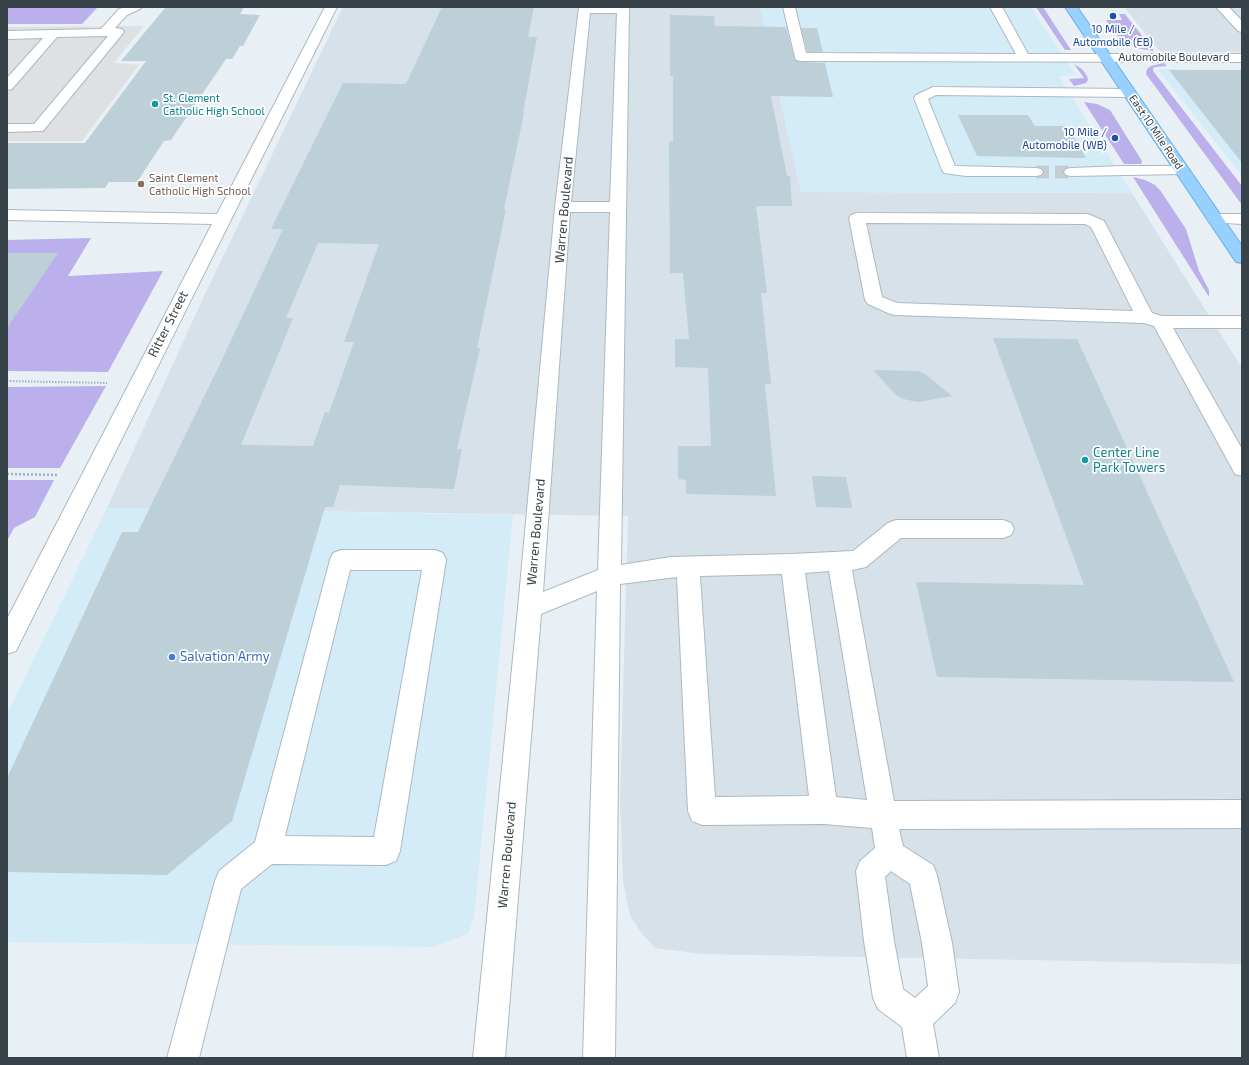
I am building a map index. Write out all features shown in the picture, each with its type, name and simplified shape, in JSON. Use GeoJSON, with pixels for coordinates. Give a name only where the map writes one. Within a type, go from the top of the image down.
{"type":"FeatureCollection","features":[{"type":"Feature","properties":{"kind":"main road","name":"East 10 Mile Road"},"geometry":{"type":"LineString","coordinates":[[1071,7],[1242,258]]}},
{"type":"Feature","properties":{"kind":"street"},"geometry":{"type":"LineString","coordinates":[[104,33],[123,12],[136,7]]}},
{"type":"Feature","properties":{"kind":"street","name":"Ritter Street"},"geometry":{"type":"LineString","coordinates":[[7,643],[222,218],[331,7]]}},
{"type":"Feature","properties":{"kind":"street","name":"Automobile Boulevard"},"geometry":{"type":"LineString","coordinates":[[789,7],[801,56],[1242,58]]}},
{"type":"Feature","properties":{"kind":"street"},"geometry":{"type":"LineString","coordinates":[[996,7],[1024,58]]}},
{"type":"Feature","properties":{"kind":"street"},"geometry":{"type":"LineString","coordinates":[[1222,7],[1242,28]]}},
{"type":"Feature","properties":{"kind":"street"},"geometry":{"type":"LineString","coordinates":[[585,8],[623,8],[609,576],[600,1058]]}},
{"type":"Feature","properties":{"kind":"street","name":"Warren Boulevard"},"geometry":{"type":"LineString","coordinates":[[489,1058],[530,608],[563,206],[585,8]]}},
{"type":"Feature","properties":{"kind":"street"},"geometry":{"type":"LineString","coordinates":[[7,35],[118,32],[38,128],[7,128]]}},
{"type":"Feature","properties":{"kind":"street"},"geometry":{"type":"LineString","coordinates":[[7,86],[54,33]]}},
{"type":"Feature","properties":{"kind":"street"},"geometry":{"type":"LineString","coordinates":[[7,44],[23,43],[42,47]]}},
{"type":"Feature","properties":{"kind":"street"},"geometry":{"type":"LineString","coordinates":[[1036,172],[966,172],[949,170],[921,98],[933,91],[1130,93]]}},
{"type":"Feature","properties":{"kind":"street"},"geometry":{"type":"LineString","coordinates":[[1071,172],[1182,170]]}},
{"type":"Feature","properties":{"kind":"street"},"geometry":{"type":"LineString","coordinates":[[563,206],[619,206]]}},
{"type":"Feature","properties":{"kind":"street"},"geometry":{"type":"LineString","coordinates":[[9,217],[222,218]]}},
{"type":"Feature","properties":{"kind":"street"},"geometry":{"type":"LineString","coordinates":[[1242,322],[1153,319],[894,310],[874,300],[857,218],[1088,219],[1098,224],[1153,319],[1242,468]]}},
{"type":"Feature","properties":{"kind":"street"},"geometry":{"type":"LineString","coordinates":[[1215,219],[1242,219]]}},
{"type":"Feature","properties":{"kind":"street"},"geometry":{"type":"LineString","coordinates":[[530,608],[609,576],[671,567],[792,564],[858,560],[896,529],[1003,529]]}},
{"type":"Feature","properties":{"kind":"street"},"geometry":{"type":"LineString","coordinates":[[183,1058],[229,881],[267,850],[341,560],[435,560],[386,851],[267,850]]}},
{"type":"Feature","properties":{"kind":"street"},"geometry":{"type":"LineString","coordinates":[[839,561],[890,854],[923,875],[937,943],[944,992],[916,1018]]}},
{"type":"Feature","properties":{"kind":"street"},"geometry":{"type":"LineString","coordinates":[[792,564],[824,810]]}},
{"type":"Feature","properties":{"kind":"street"},"geometry":{"type":"LineString","coordinates":[[688,567],[702,811],[824,810],[883,815],[1242,814]]}},
{"type":"Feature","properties":{"kind":"street"},"geometry":{"type":"LineString","coordinates":[[890,854],[870,871],[888,998],[916,1018],[923,1058]]}},
{"type":"Feature","properties":{"kind":"path"},"geometry":{"type":"LineString","coordinates":[[7,380],[111,383]]}},
{"type":"Feature","properties":{"kind":"path"},"geometry":{"type":"LineString","coordinates":[[7,474],[62,475]]}},
{"type":"Feature","properties":{"kind":"shaded area"},"geometry":{"type":"Polygon","coordinates":[[[7,7],[98,7],[82,24],[7,24],[7,7]]]}},
{"type":"Feature","properties":{"kind":"shaded area"},"geometry":{"type":"Polygon","coordinates":[[[343,7],[760,7],[801,192],[1132,193],[1242,368],[1242,964],[702,954],[655,948],[643,935],[630,916],[623,881],[620,800],[628,516],[107,508],[205,294],[343,7]]]}},
{"type":"Feature","properties":{"kind":"shaded area"},"geometry":{"type":"Polygon","coordinates":[[[760,7],[1031,7],[1076,75],[1059,76],[1132,193],[801,192],[760,7]]]}},
{"type":"Feature","properties":{"kind":"shaded area"},"geometry":{"type":"Polygon","coordinates":[[[1036,7],[1043,7],[1071,50],[1065,50],[1036,7]]]}},
{"type":"Feature","properties":{"kind":"shaded area"},"geometry":{"type":"Polygon","coordinates":[[[1124,7],[1242,7],[1242,52],[1160,52],[1124,7]]]}},
{"type":"Feature","properties":{"kind":"shaded area"},"geometry":{"type":"Polygon","coordinates":[[[1119,14],[1125,14],[1154,51],[1136,48],[1121,40],[1106,20],[1122,20],[1119,14]]]}},
{"type":"Feature","properties":{"kind":"shaded area"},"geometry":{"type":"Polygon","coordinates":[[[144,26],[114,63],[139,65],[82,141],[7,141],[7,27],[144,26]]]}},
{"type":"Feature","properties":{"kind":"shaded area"},"geometry":{"type":"Polygon","coordinates":[[[1164,63],[1167,66],[1155,67],[1153,68],[1153,71],[1242,186],[1242,205],[1146,74],[1147,69],[1151,66],[1164,63]]]}},
{"type":"Feature","properties":{"kind":"shaded area"},"geometry":{"type":"Polygon","coordinates":[[[1074,64],[1082,69],[1087,76],[1088,80],[1086,83],[1074,86],[1069,79],[1084,78],[1074,64]]]}},
{"type":"Feature","properties":{"kind":"shaded area"},"geometry":{"type":"Polygon","coordinates":[[[1160,69],[1242,70],[1242,176],[1159,71],[1160,69]]]}},
{"type":"Feature","properties":{"kind":"shaded area"},"geometry":{"type":"Polygon","coordinates":[[[1084,102],[1097,104],[1110,110],[1142,161],[1141,164],[1124,164],[1084,102]]]}},
{"type":"Feature","properties":{"kind":"shaded area"},"geometry":{"type":"Polygon","coordinates":[[[1133,177],[1145,180],[1155,185],[1160,190],[1186,229],[1199,271],[1209,290],[1209,297],[1133,177]]]}},
{"type":"Feature","properties":{"kind":"shaded area"},"geometry":{"type":"Polygon","coordinates":[[[91,238],[68,276],[163,271],[108,372],[7,371],[7,240],[91,238]]]}},
{"type":"Feature","properties":{"kind":"shaded area"},"geometry":{"type":"Polygon","coordinates":[[[106,386],[60,468],[7,468],[7,387],[106,386]]]}},
{"type":"Feature","properties":{"kind":"shaded area"},"geometry":{"type":"Polygon","coordinates":[[[7,480],[54,480],[35,517],[14,528],[7,541],[7,480]]]}},
{"type":"Feature","properties":{"kind":"shaded area"},"geometry":{"type":"Polygon","coordinates":[[[107,508],[513,515],[474,918],[468,934],[432,947],[7,942],[7,714],[107,508]]]}},
{"type":"Feature","properties":{"kind":"building","name":"St. Clement Catholic High School"},"geometry":{"type":"Polygon","coordinates":[[[244,7],[240,14],[260,15],[243,46],[240,46],[232,59],[226,59],[171,140],[164,141],[137,182],[109,182],[105,188],[7,189],[7,143],[85,143],[146,61],[121,61],[165,8],[244,7]]]}},
{"type":"Feature","properties":{"kind":"building"},"geometry":{"type":"Polygon","coordinates":[[[442,7],[534,7],[528,37],[537,37],[524,113],[504,209],[506,209],[477,348],[480,348],[457,449],[462,449],[454,489],[340,485],[333,507],[325,507],[232,821],[167,875],[7,872],[7,778],[122,532],[138,532],[220,364],[283,229],[271,229],[343,83],[406,84],[442,7]],[[318,243],[286,318],[293,318],[241,445],[313,446],[325,412],[329,413],[354,342],[344,342],[379,244],[318,243]]]}},
{"type":"Feature","properties":{"kind":"building"},"geometry":{"type":"Polygon","coordinates":[[[670,15],[714,16],[715,26],[786,27],[795,60],[801,62],[825,63],[833,97],[771,96],[787,176],[790,176],[792,206],[756,206],[767,293],[761,293],[771,384],[765,384],[776,496],[686,494],[686,480],[678,479],[678,446],[711,446],[708,368],[675,367],[675,339],[689,339],[683,273],[670,273],[669,141],[673,142],[673,76],[670,76],[670,15]]]}},
{"type":"Feature","properties":{"kind":"building"},"geometry":{"type":"Polygon","coordinates":[[[801,28],[817,28],[823,52],[807,52],[801,28]]]}},
{"type":"Feature","properties":{"kind":"building"},"geometry":{"type":"Polygon","coordinates":[[[1169,70],[1242,70],[1242,163],[1169,70]]]}},
{"type":"Feature","properties":{"kind":"building"},"geometry":{"type":"Polygon","coordinates":[[[958,115],[1028,115],[1035,126],[1067,126],[1086,158],[977,156],[958,115]]]}},
{"type":"Feature","properties":{"kind":"building"},"geometry":{"type":"Polygon","coordinates":[[[7,253],[58,253],[7,328],[7,253]]]}},
{"type":"Feature","properties":{"kind":"building","name":"Center Line Park Towers"},"geometry":{"type":"Polygon","coordinates":[[[993,338],[1077,339],[1234,682],[937,677],[916,582],[1084,585],[993,338]]]}},
{"type":"Feature","properties":{"kind":"building"},"geometry":{"type":"Polygon","coordinates":[[[873,370],[918,371],[925,374],[952,396],[918,402],[903,399],[896,395],[873,370]]]}},
{"type":"Feature","properties":{"kind":"building"},"geometry":{"type":"Polygon","coordinates":[[[812,476],[846,477],[852,508],[816,507],[812,476]]]}},
{"type":"Feature","properties":{"kind":"tunnel"},"geometry":{"type":"LineString","coordinates":[[1036,172],[1071,172]]}},
{"type":"Feature","properties":{"kind":"place","name":"10 Mile / Automobile (EB)"},"geometry":{"type":"Point","coordinates":[1113,16]}},
{"type":"Feature","properties":{"kind":"place","name":"St. Clement Catholic High School"},"geometry":{"type":"Point","coordinates":[155,104]}},
{"type":"Feature","properties":{"kind":"place","name":"10 Mile / Automobile (WB)"},"geometry":{"type":"Point","coordinates":[1115,138]}},
{"type":"Feature","properties":{"kind":"place","name":"Saint Clement Catholic High School"},"geometry":{"type":"Point","coordinates":[141,184]}},
{"type":"Feature","properties":{"kind":"place","name":"Center Line Park Towers"},"geometry":{"type":"Point","coordinates":[1085,460]}},
{"type":"Feature","properties":{"kind":"place","name":"Salvation Army"},"geometry":{"type":"Point","coordinates":[172,657]}}]}
